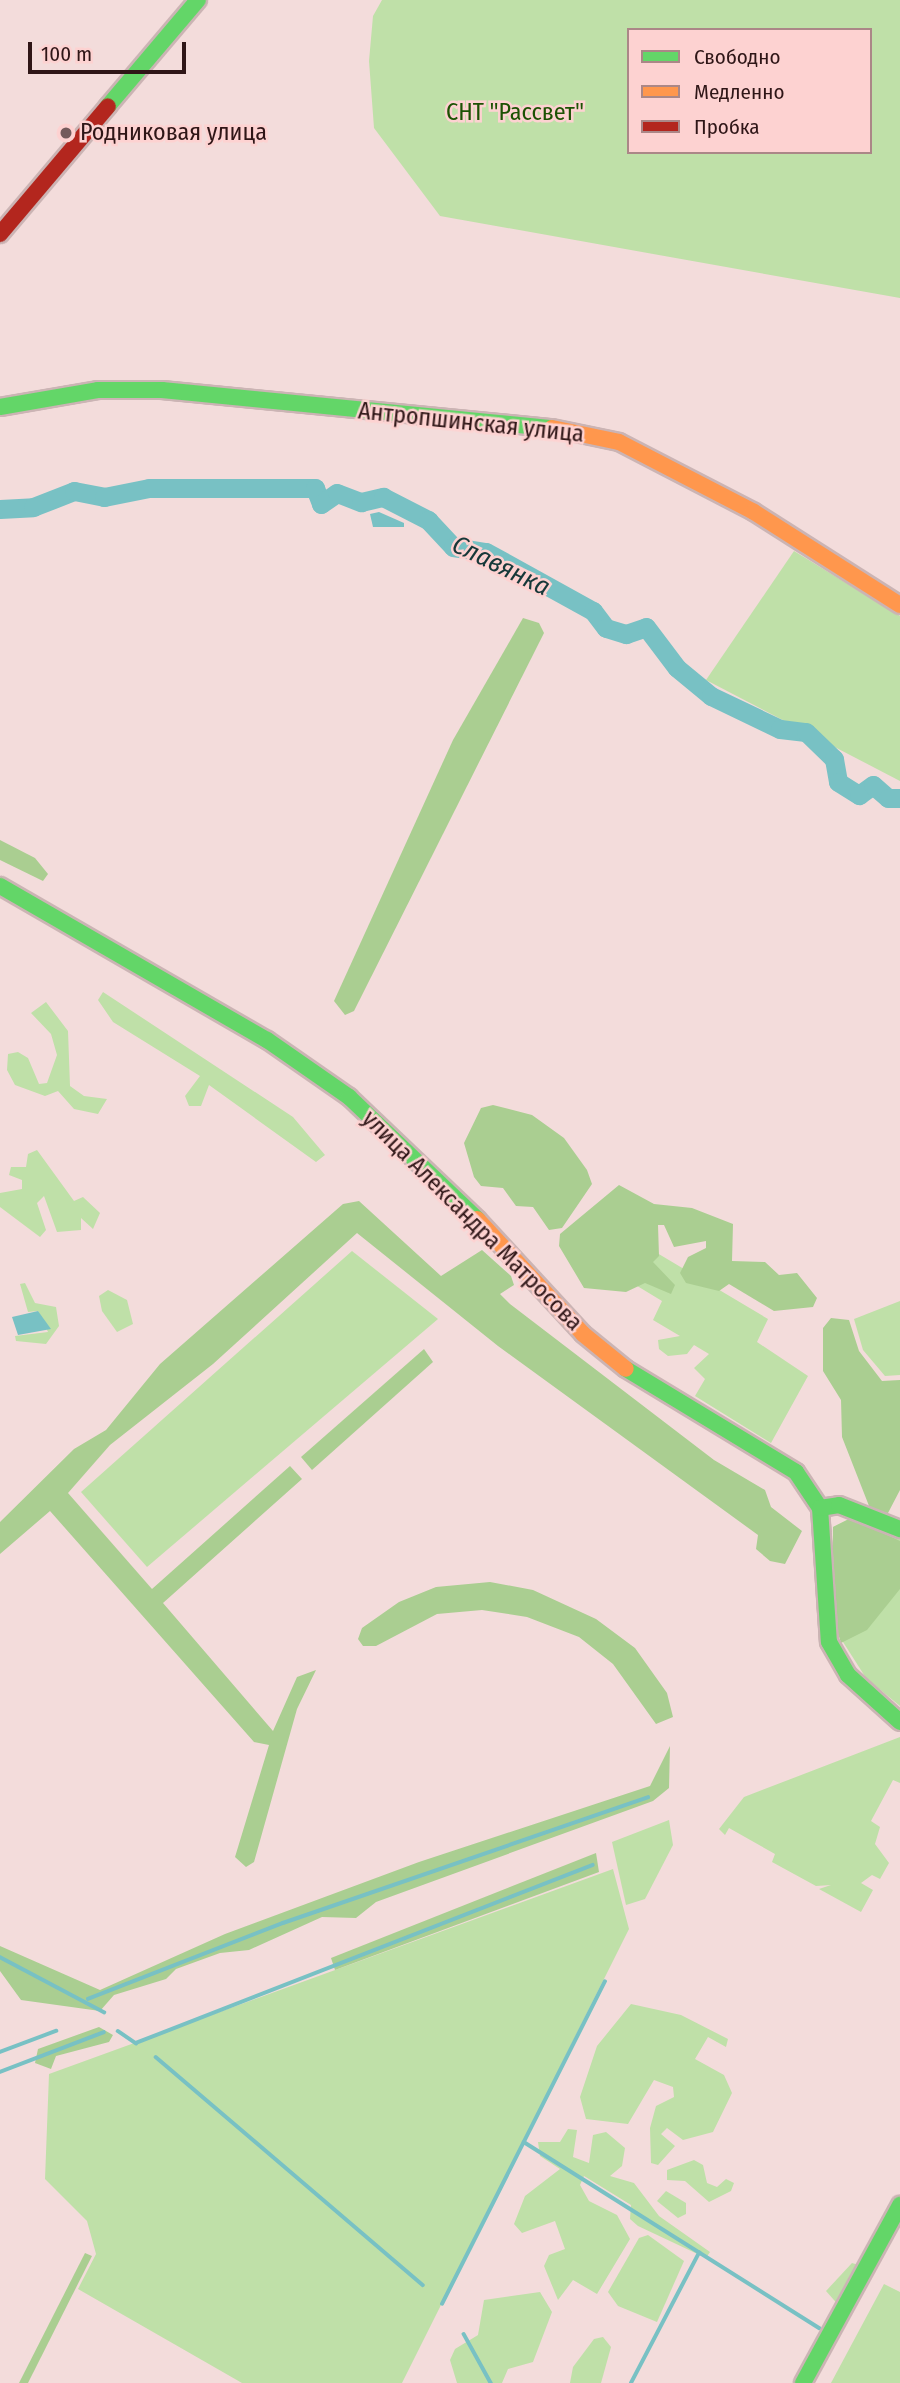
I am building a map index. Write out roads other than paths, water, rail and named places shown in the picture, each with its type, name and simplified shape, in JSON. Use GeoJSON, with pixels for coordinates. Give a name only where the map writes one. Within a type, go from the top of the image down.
{"type":"FeatureCollection","features":[{"type":"Feature","properties":{"kind":"street"},"geometry":{"type":"LineString","coordinates":[[0,234],[198,0]]}},
{"type":"Feature","properties":{"kind":"street","name":"Антропшинская улица"},"geometry":{"type":"LineString","coordinates":[[0,407],[98,390],[162,390],[552,428],[620,442],[754,512],[900,605]]}},
{"type":"Feature","properties":{"kind":"street","name":"улица Александра Матросова"},"geometry":{"type":"LineString","coordinates":[[0,886],[267,1040],[349,1097],[465,1207],[583,1334],[629,1371],[777,1458],[811,1490],[820,1508]]}},
{"type":"Feature","properties":{"kind":"street"},"geometry":{"type":"LineString","coordinates":[[900,1529],[839,1505],[820,1508],[829,1642],[848,1675],[900,1722]]}},
{"type":"Feature","properties":{"kind":"street"},"geometry":{"type":"LineString","coordinates":[[803,2383],[900,2205]]}},
{"type":"Feature","properties":{"kind":"water"},"geometry":{"type":"Polygon","coordinates":[[[379,512],[404,523],[404,527],[373,527],[370,514],[379,512]]]}},
{"type":"Feature","properties":{"kind":"water"},"geometry":{"type":"Polygon","coordinates":[[[38,1311],[51,1329],[18,1335],[12,1317],[38,1311]]]}},
{"type":"Feature","properties":{"kind":"waterway","name":"Славянка"},"geometry":{"type":"LineString","coordinates":[[0,509],[33,507],[74,491],[104,497],[149,488],[315,488],[321,504],[337,493],[361,502],[383,497],[428,520],[453,547],[486,552],[593,611],[606,628],[626,634],[646,627],[677,668],[711,696],[780,729],[806,732],[834,759],[838,782],[859,795],[873,785],[888,798],[900,798]]}},
{"type":"Feature","properties":{"kind":"waterway"},"geometry":{"type":"LineString","coordinates":[[88,1999],[283,1923],[648,1797]]}},
{"type":"Feature","properties":{"kind":"waterway"},"geometry":{"type":"LineString","coordinates":[[118,2031],[136,2043],[592,1865]]}},
{"type":"Feature","properties":{"kind":"waterway"},"geometry":{"type":"LineString","coordinates":[[0,1957],[104,2012]]}},
{"type":"Feature","properties":{"kind":"waterway"},"geometry":{"type":"LineString","coordinates":[[442,2304],[605,1982]]}},
{"type":"Feature","properties":{"kind":"waterway"},"geometry":{"type":"LineString","coordinates":[[0,2052],[56,2031]]}},
{"type":"Feature","properties":{"kind":"waterway"},"geometry":{"type":"LineString","coordinates":[[0,2072],[104,2032]]}},
{"type":"Feature","properties":{"kind":"waterway"},"geometry":{"type":"LineString","coordinates":[[156,2057],[423,2285]]}},
{"type":"Feature","properties":{"kind":"waterway"},"geometry":{"type":"LineString","coordinates":[[524,2142],[819,2328]]}},
{"type":"Feature","properties":{"kind":"waterway"},"geometry":{"type":"LineString","coordinates":[[631,2383],[699,2253]]}},
{"type":"Feature","properties":{"kind":"waterway"},"geometry":{"type":"LineString","coordinates":[[464,2334],[491,2383]]}},
{"type":"Feature","properties":{"kind":"place","name":"Родниковая улица"},"geometry":{"type":"Point","coordinates":[66,133]}},
{"type":"Feature","properties":{"kind":"park label","name":"СНТ \"Рассвет\""},"geometry":{"type":"Point","coordinates":[515,113]}}]}
